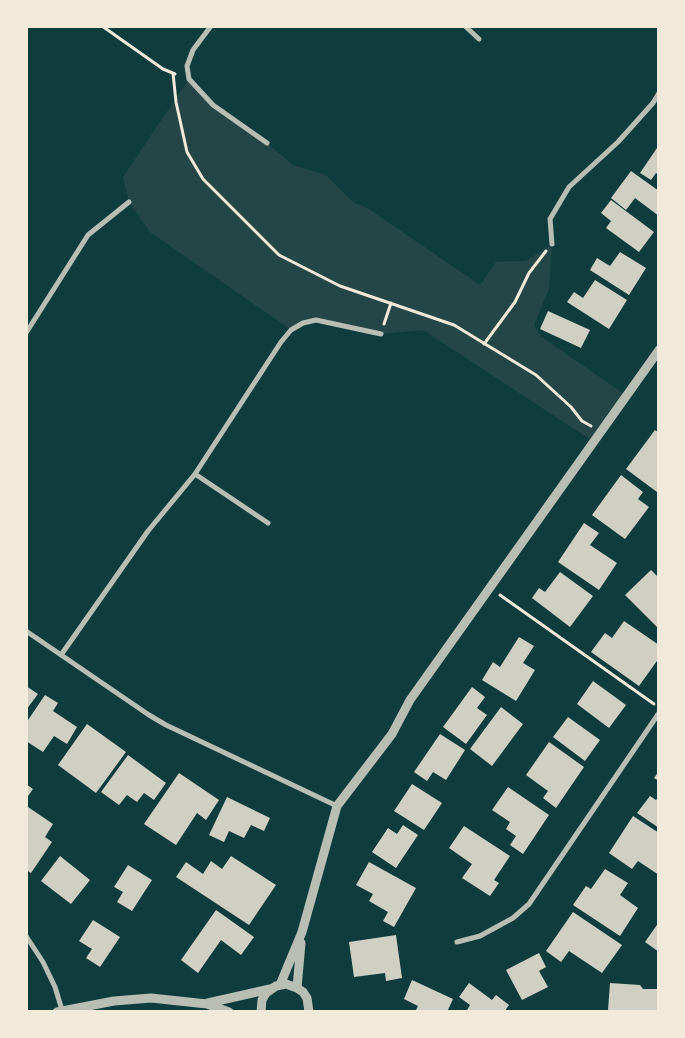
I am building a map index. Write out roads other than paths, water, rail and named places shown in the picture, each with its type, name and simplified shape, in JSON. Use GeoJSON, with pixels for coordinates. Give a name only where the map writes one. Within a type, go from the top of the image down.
{"type":"FeatureCollection","features":[{"type":"Feature","properties":{"kind":"street"},"geometry":{"type":"LineString","coordinates":[[211,26],[194,50],[187,66],[189,79],[213,105],[267,143]]}},
{"type":"Feature","properties":{"kind":"street"},"geometry":{"type":"LineString","coordinates":[[465,26],[479,39]]}},
{"type":"Feature","properties":{"kind":"street"},"geometry":{"type":"LineString","coordinates":[[552,244],[550,219],[569,187],[618,142],[653,103],[659,93]]}},
{"type":"Feature","properties":{"kind":"street"},"geometry":{"type":"LineString","coordinates":[[26,333],[88,235],[128,202]]}},
{"type":"Feature","properties":{"kind":"street"},"geometry":{"type":"LineString","coordinates":[[61,655],[148,531],[194,474],[281,342],[291,330],[303,323],[316,320],[381,334]]}},
{"type":"Feature","properties":{"kind":"street"},"geometry":{"type":"LineString","coordinates":[[261,1012],[262,1000],[276,987],[302,932],[337,806],[392,734],[410,700],[659,350]]}},
{"type":"Feature","properties":{"kind":"street"},"geometry":{"type":"LineString","coordinates":[[194,474],[268,523]]}},
{"type":"Feature","properties":{"kind":"street"},"geometry":{"type":"LineString","coordinates":[[26,631],[149,716],[337,806]]}},
{"type":"Feature","properties":{"kind":"street"},"geometry":{"type":"LineString","coordinates":[[457,942],[480,936],[513,918],[529,904],[659,713]]}},
{"type":"Feature","properties":{"kind":"street"},"geometry":{"type":"LineString","coordinates":[[297,988],[302,932]]}},
{"type":"Feature","properties":{"kind":"street"},"geometry":{"type":"LineString","coordinates":[[26,936],[44,962],[55,987],[60,1011],[151,998],[207,1004],[229,1012]]}},
{"type":"Feature","properties":{"kind":"street"},"geometry":{"type":"LineString","coordinates":[[207,1004],[286,984],[303,992],[309,1008],[319,1012]]}}]}
